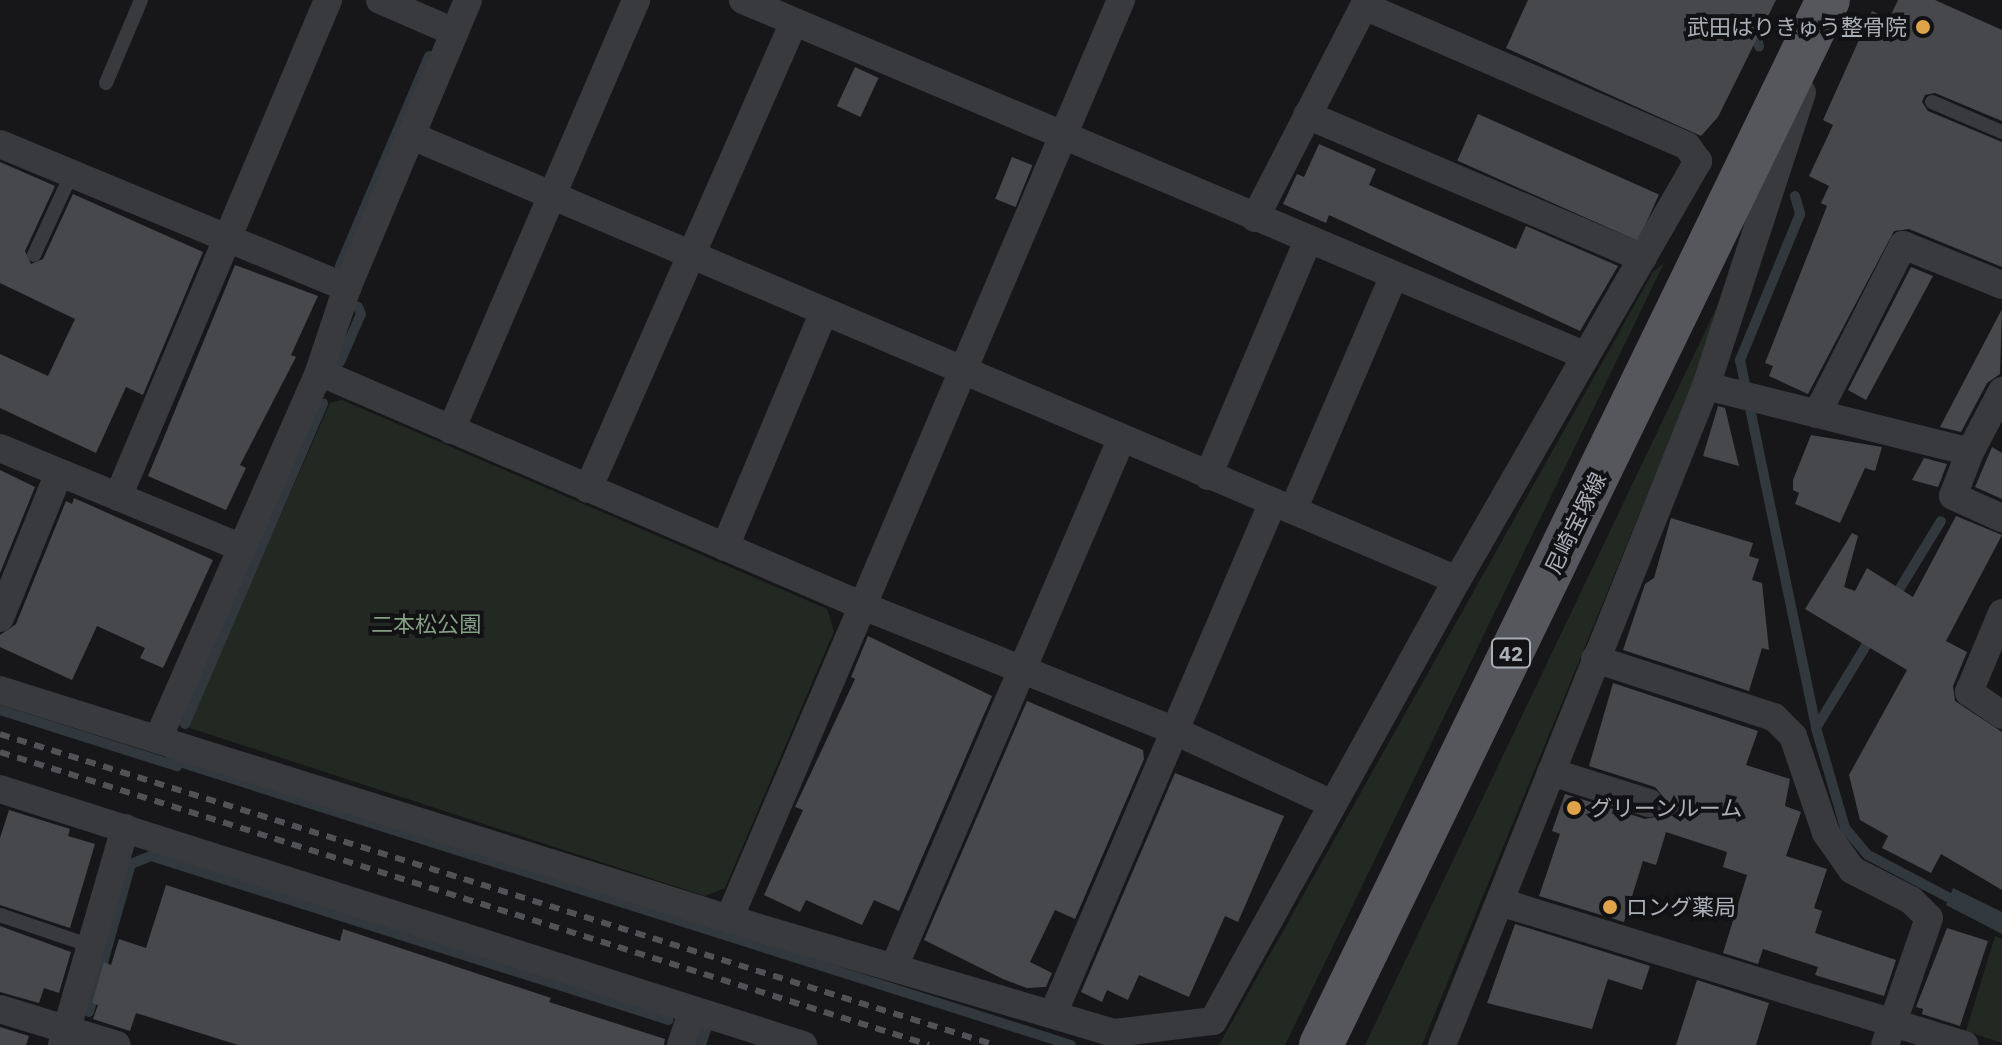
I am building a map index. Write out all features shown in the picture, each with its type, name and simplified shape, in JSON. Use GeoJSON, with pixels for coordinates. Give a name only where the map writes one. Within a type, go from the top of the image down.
{"type":"FeatureCollection","features":[{"type":"Feature","properties":{"kind":"main road","name":"尼崎宝塚線"},"geometry":{"type":"LineString","coordinates":[[1321,1045],[1830,0]]}},
{"type":"Feature","properties":{"kind":"street"},"geometry":{"type":"LineString","coordinates":[[118,497],[229,241],[328,0]]}},
{"type":"Feature","properties":{"kind":"street"},"geometry":{"type":"LineString","coordinates":[[380,0],[454,32]]}},
{"type":"Feature","properties":{"kind":"street"},"geometry":{"type":"LineString","coordinates":[[158,739],[319,372],[347,288],[468,0]]}},
{"type":"Feature","properties":{"kind":"street"},"geometry":{"type":"LineString","coordinates":[[451,430],[636,0]]}},
{"type":"Feature","properties":{"kind":"street"},"geometry":{"type":"LineString","coordinates":[[729,919],[962,372],[1065,139],[1121,0]]}},
{"type":"Feature","properties":{"kind":"street"},"geometry":{"type":"LineString","coordinates":[[1442,1045],[1706,386],[1830,0]]}},
{"type":"Feature","properties":{"kind":"street"},"geometry":{"type":"LineString","coordinates":[[752,2],[1065,139],[1586,356]]}},
{"type":"Feature","properties":{"kind":"street"},"geometry":{"type":"LineString","coordinates":[[0,690],[729,919],[1115,1033],[1213,1021],[1330,803],[1698,161],[1687,146],[1365,3],[1255,218]]}},
{"type":"Feature","properties":{"kind":"street"},"geometry":{"type":"LineString","coordinates":[[588,489],[794,22]]}},
{"type":"Feature","properties":{"kind":"street"},"geometry":{"type":"LineString","coordinates":[[1307,115],[1643,258]]}},
{"type":"Feature","properties":{"kind":"street"},"geometry":{"type":"LineString","coordinates":[[412,136],[689,258],[1457,580]]}},
{"type":"Feature","properties":{"kind":"street"},"geometry":{"type":"LineString","coordinates":[[0,144],[347,288]]}},
{"type":"Feature","properties":{"kind":"street"},"geometry":{"type":"LineString","coordinates":[[1208,476],[1308,240]]}},
{"type":"Feature","properties":{"kind":"street"},"geometry":{"type":"LineString","coordinates":[[1817,414],[1903,245],[2002,285]]}},
{"type":"Feature","properties":{"kind":"street"},"geometry":{"type":"LineString","coordinates":[[1053,1014],[1175,731],[1394,276]]}},
{"type":"Feature","properties":{"kind":"street"},"geometry":{"type":"LineString","coordinates":[[725,547],[823,314]]}},
{"type":"Feature","properties":{"kind":"street"},"geometry":{"type":"LineString","coordinates":[[319,372],[863,606],[1175,731],[1330,803]]}},
{"type":"Feature","properties":{"kind":"street"},"geometry":{"type":"LineString","coordinates":[[1706,386],[1970,452]]}},
{"type":"Feature","properties":{"kind":"street"},"geometry":{"type":"LineString","coordinates":[[2002,391],[1970,452],[1953,496],[2002,518]]}},
{"type":"Feature","properties":{"kind":"street"},"geometry":{"type":"LineString","coordinates":[[894,967],[1121,440]]}},
{"type":"Feature","properties":{"kind":"street"},"geometry":{"type":"LineString","coordinates":[[0,448],[240,547]]}},
{"type":"Feature","properties":{"kind":"street"},"geometry":{"type":"LineString","coordinates":[[0,618],[59,473]]}},
{"type":"Feature","properties":{"kind":"street"},"geometry":{"type":"LineString","coordinates":[[2002,613],[1969,692],[2002,715]]}},
{"type":"Feature","properties":{"kind":"street"},"geometry":{"type":"LineString","coordinates":[[1595,659],[1774,717],[1793,736],[1826,833],[1852,870],[1911,900],[1929,918],[1889,1033]]}},
{"type":"Feature","properties":{"kind":"street"},"geometry":{"type":"LineString","coordinates":[[1551,772],[1649,803]]}},
{"type":"Feature","properties":{"kind":"street"},"geometry":{"type":"LineString","coordinates":[[0,789],[803,1045]]}},
{"type":"Feature","properties":{"kind":"street"},"geometry":{"type":"LineString","coordinates":[[64,1037],[125,828]]}},
{"type":"Feature","properties":{"kind":"street"},"geometry":{"type":"LineString","coordinates":[[1500,902],[1889,1033],[1964,1045]]}},
{"type":"Feature","properties":{"kind":"street"},"geometry":{"type":"LineString","coordinates":[[0,1009],[64,1037],[117,1045]]}},
{"type":"Feature","properties":{"kind":"street"},"geometry":{"type":"LineString","coordinates":[[681,1045],[693,1011]]}},
{"type":"Feature","properties":{"kind":"lane"},"geometry":{"type":"LineString","coordinates":[[106,83],[141,0]]}},
{"type":"Feature","properties":{"kind":"lane"},"geometry":{"type":"LineString","coordinates":[[1932,102],[2002,132]]}},
{"type":"Feature","properties":{"kind":"lane"},"geometry":{"type":"LineString","coordinates":[[34,255],[71,175]]}},
{"type":"Feature","properties":{"kind":"lane"},"geometry":{"type":"LineString","coordinates":[[0,915],[91,946]]}},
{"type":"Feature","properties":{"kind":"green space"},"geometry":{"type":"Polygon","coordinates":[[[1664,263],[1285,1045],[1219,1045],[1653,272],[1664,263]]]}},
{"type":"Feature","properties":{"kind":"green space"},"geometry":{"type":"Polygon","coordinates":[[[1723,294],[1692,385],[1422,1045],[1365,1045],[1723,294]]]}},
{"type":"Feature","properties":{"kind":"green space","name":"二本松公園"},"geometry":{"type":"Polygon","coordinates":[[[342,400],[827,609],[834,631],[725,888],[705,896],[187,727],[330,403],[342,400]]]}},
{"type":"Feature","properties":{"kind":"green space"},"geometry":{"type":"Polygon","coordinates":[[[1995,936],[2002,939],[2002,1043],[1966,1031],[1995,936]]]}},
{"type":"Feature","properties":{"kind":"shaded area"},"geometry":{"type":"Polygon","coordinates":[[[1953,888],[2002,912],[2002,934],[1946,905],[1953,888]]]}},
{"type":"Feature","properties":{"kind":"building"},"geometry":{"type":"Polygon","coordinates":[[[1528,0],[1776,0],[1718,117],[1701,136],[1506,48],[1528,0]]]}},
{"type":"Feature","properties":{"kind":"building"},"geometry":{"type":"Polygon","coordinates":[[[1898,0],[1935,0],[2002,30],[2002,121],[1935,93],[1925,95],[1922,102],[1928,111],[2002,142],[2002,267],[1909,229],[1894,231],[1808,394],[1769,376],[1773,366],[1765,363],[1827,206],[1821,203],[1829,186],[1809,176],[1833,125],[1823,120],[1872,11],[1889,19],[1898,0]]]}},
{"type":"Feature","properties":{"kind":"building"},"geometry":{"type":"Polygon","coordinates":[[[855,67],[879,78],[860,117],[837,106],[855,67]]]}},
{"type":"Feature","properties":{"kind":"building"},"geometry":{"type":"Polygon","coordinates":[[[1478,114],[1659,195],[1638,241],[1457,161],[1478,114]]]}},
{"type":"Feature","properties":{"kind":"building"},"geometry":{"type":"Polygon","coordinates":[[[1319,144],[1376,169],[1369,185],[1516,249],[1526,226],[1618,266],[1580,331],[1329,215],[1326,223],[1283,204],[1297,174],[1304,177],[1319,144]]]}},
{"type":"Feature","properties":{"kind":"building"},"geometry":{"type":"Polygon","coordinates":[[[1012,157],[1032,165],[1016,207],[995,199],[1012,157]]]}},
{"type":"Feature","properties":{"kind":"building"},"geometry":{"type":"Polygon","coordinates":[[[0,162],[55,186],[25,251],[31,264],[43,259],[73,194],[203,252],[143,395],[126,387],[96,453],[0,408],[0,354],[48,376],[75,319],[0,283],[0,162]]]}},
{"type":"Feature","properties":{"kind":"building"},"geometry":{"type":"Polygon","coordinates":[[[235,265],[318,296],[291,355],[296,357],[240,465],[246,468],[226,510],[148,476],[235,265]]]}},
{"type":"Feature","properties":{"kind":"building"},"geometry":{"type":"Polygon","coordinates":[[[1911,267],[1933,276],[1866,400],[1848,390],[1911,267]]]}},
{"type":"Feature","properties":{"kind":"building"},"geometry":{"type":"Polygon","coordinates":[[[2002,309],[2000,374],[1987,383],[1961,432],[1940,427],[2002,309]]]}},
{"type":"Feature","properties":{"kind":"building"},"geometry":{"type":"Polygon","coordinates":[[[1718,406],[1725,408],[1739,466],[1703,456],[1718,406]]]}},
{"type":"Feature","properties":{"kind":"building"},"geometry":{"type":"Polygon","coordinates":[[[1811,435],[1882,447],[1875,471],[1865,468],[1840,523],[1795,504],[1799,493],[1793,490],[1793,480],[1811,435]]]}},
{"type":"Feature","properties":{"kind":"building"},"geometry":{"type":"Polygon","coordinates":[[[1992,447],[2002,453],[2002,499],[1975,487],[1992,447]]]}},
{"type":"Feature","properties":{"kind":"building"},"geometry":{"type":"Polygon","coordinates":[[[1924,458],[1947,464],[1938,487],[1912,480],[1924,458]]]}},
{"type":"Feature","properties":{"kind":"building"},"geometry":{"type":"Polygon","coordinates":[[[0,470],[35,487],[0,573],[0,470]]]}},
{"type":"Feature","properties":{"kind":"building"},"geometry":{"type":"Polygon","coordinates":[[[74,498],[213,560],[163,668],[140,658],[145,648],[97,626],[72,680],[0,647],[0,635],[16,624],[66,501],[72,504],[74,498]]]}},
{"type":"Feature","properties":{"kind":"building"},"geometry":{"type":"Polygon","coordinates":[[[1956,516],[2002,535],[1946,641],[1967,652],[1953,686],[1955,701],[2002,732],[2002,890],[1941,854],[1931,873],[1882,848],[1888,836],[1860,820],[1849,775],[1907,670],[1805,609],[1852,533],[1858,536],[1844,587],[1855,591],[1867,568],[1913,597],[1956,516]]]}},
{"type":"Feature","properties":{"kind":"building"},"geometry":{"type":"Polygon","coordinates":[[[1671,518],[1753,543],[1749,556],[1759,559],[1752,580],[1762,583],[1769,650],[1762,648],[1749,691],[1623,650],[1645,584],[1654,578],[1671,518]]]}},
{"type":"Feature","properties":{"kind":"building"},"geometry":{"type":"Polygon","coordinates":[[[868,636],[992,696],[899,911],[874,900],[862,925],[806,900],[800,912],[764,895],[803,810],[795,807],[855,679],[851,677],[868,636]]]}},
{"type":"Feature","properties":{"kind":"building"},"geometry":{"type":"Polygon","coordinates":[[[1613,683],[1758,731],[1746,765],[1790,779],[1785,806],[1801,812],[1786,856],[1827,869],[1814,908],[1822,911],[1815,933],[1896,960],[1884,996],[1815,975],[1818,967],[1763,949],[1758,964],[1723,953],[1747,875],[1723,867],[1727,852],[1666,832],[1656,865],[1643,861],[1624,922],[1539,896],[1560,834],[1552,831],[1565,794],[1645,819],[1660,816],[1665,809],[1665,799],[1655,787],[1589,766],[1613,683]]]}},
{"type":"Feature","properties":{"kind":"building"},"geometry":{"type":"Polygon","coordinates":[[[1027,701],[1143,750],[1144,759],[1075,919],[1055,910],[1030,962],[1052,973],[1046,987],[1027,988],[924,940],[1027,701]]]}},
{"type":"Feature","properties":{"kind":"building"},"geometry":{"type":"Polygon","coordinates":[[[1175,773],[1284,816],[1238,922],[1225,916],[1189,997],[1139,975],[1128,1000],[1107,990],[1102,1002],[1081,992],[1175,773]]]}},
{"type":"Feature","properties":{"kind":"building"},"geometry":{"type":"Polygon","coordinates":[[[9,810],[70,829],[68,836],[95,844],[70,928],[0,905],[0,838],[9,810]]]}},
{"type":"Feature","properties":{"kind":"building"},"geometry":{"type":"Polygon","coordinates":[[[166,885],[340,941],[343,929],[551,998],[549,1002],[665,1039],[664,1045],[238,1045],[136,1013],[130,1031],[93,1019],[98,1005],[92,1003],[104,962],[111,965],[119,939],[146,948],[166,885]]]}},
{"type":"Feature","properties":{"kind":"building"},"geometry":{"type":"Polygon","coordinates":[[[1515,924],[1650,966],[1642,990],[1608,979],[1592,1029],[1487,1003],[1515,924]]]}},
{"type":"Feature","properties":{"kind":"building"},"geometry":{"type":"Polygon","coordinates":[[[0,926],[71,952],[59,993],[44,988],[39,1003],[0,992],[0,926]]]}},
{"type":"Feature","properties":{"kind":"building"},"geometry":{"type":"Polygon","coordinates":[[[1947,928],[1988,941],[1960,1026],[1922,1014],[1923,1009],[1916,1007],[1947,928]]]}},
{"type":"Feature","properties":{"kind":"building"},"geometry":{"type":"Polygon","coordinates":[[[1697,980],[1769,1003],[1756,1045],[1676,1045],[1697,980]]]}},
{"type":"Feature","properties":{"kind":"building"},"geometry":{"type":"Polygon","coordinates":[[[0,1027],[29,1036],[26,1045],[0,1045],[0,1027]]]}},
{"type":"Feature","properties":{"kind":"waterway"},"geometry":{"type":"LineString","coordinates":[[1748,0],[1759,47]]}},
{"type":"Feature","properties":{"kind":"waterway"},"geometry":{"type":"LineString","coordinates":[[340,266],[429,56]]}},
{"type":"Feature","properties":{"kind":"waterway"},"geometry":{"type":"LineString","coordinates":[[1795,196],[1800,214],[1740,360],[1816,728],[1845,828],[1868,855],[1961,904]]}},
{"type":"Feature","properties":{"kind":"waterway"},"geometry":{"type":"LineString","coordinates":[[340,362],[361,314],[358,307]]}},
{"type":"Feature","properties":{"kind":"waterway"},"geometry":{"type":"LineString","coordinates":[[185,724],[323,403]]}},
{"type":"Feature","properties":{"kind":"waterway"},"geometry":{"type":"LineString","coordinates":[[1894,598],[1941,521]]}},
{"type":"Feature","properties":{"kind":"waterway"},"geometry":{"type":"LineString","coordinates":[[1816,728],[1872,636]]}},
{"type":"Feature","properties":{"kind":"waterway"},"geometry":{"type":"LineString","coordinates":[[0,710],[177,766]]}},
{"type":"Feature","properties":{"kind":"waterway"},"geometry":{"type":"LineString","coordinates":[[170,759],[1071,1045]]}},
{"type":"Feature","properties":{"kind":"waterway"},"geometry":{"type":"LineString","coordinates":[[89,1012],[131,864],[151,856],[669,1020]]}},
{"type":"Feature","properties":{"kind":"waterway"},"geometry":{"type":"LineString","coordinates":[[701,1045],[706,1030]]}},
{"type":"Feature","properties":{"kind":"railway"},"geometry":{"type":"LineString","coordinates":[[0,734],[995,1045]]}},
{"type":"Feature","properties":{"kind":"railway"},"geometry":{"type":"LineString","coordinates":[[0,752],[929,1045]]}},
{"type":"Feature","properties":{"kind":"place","name":"武田はりきゅう整骨院"},"geometry":{"type":"Point","coordinates":[1923,27]}},
{"type":"Feature","properties":{"kind":"place","name":"グリーンルーム"},"geometry":{"type":"Point","coordinates":[1574,808]}},
{"type":"Feature","properties":{"kind":"place","name":"ロング薬局"},"geometry":{"type":"Point","coordinates":[1610,907]}}]}
